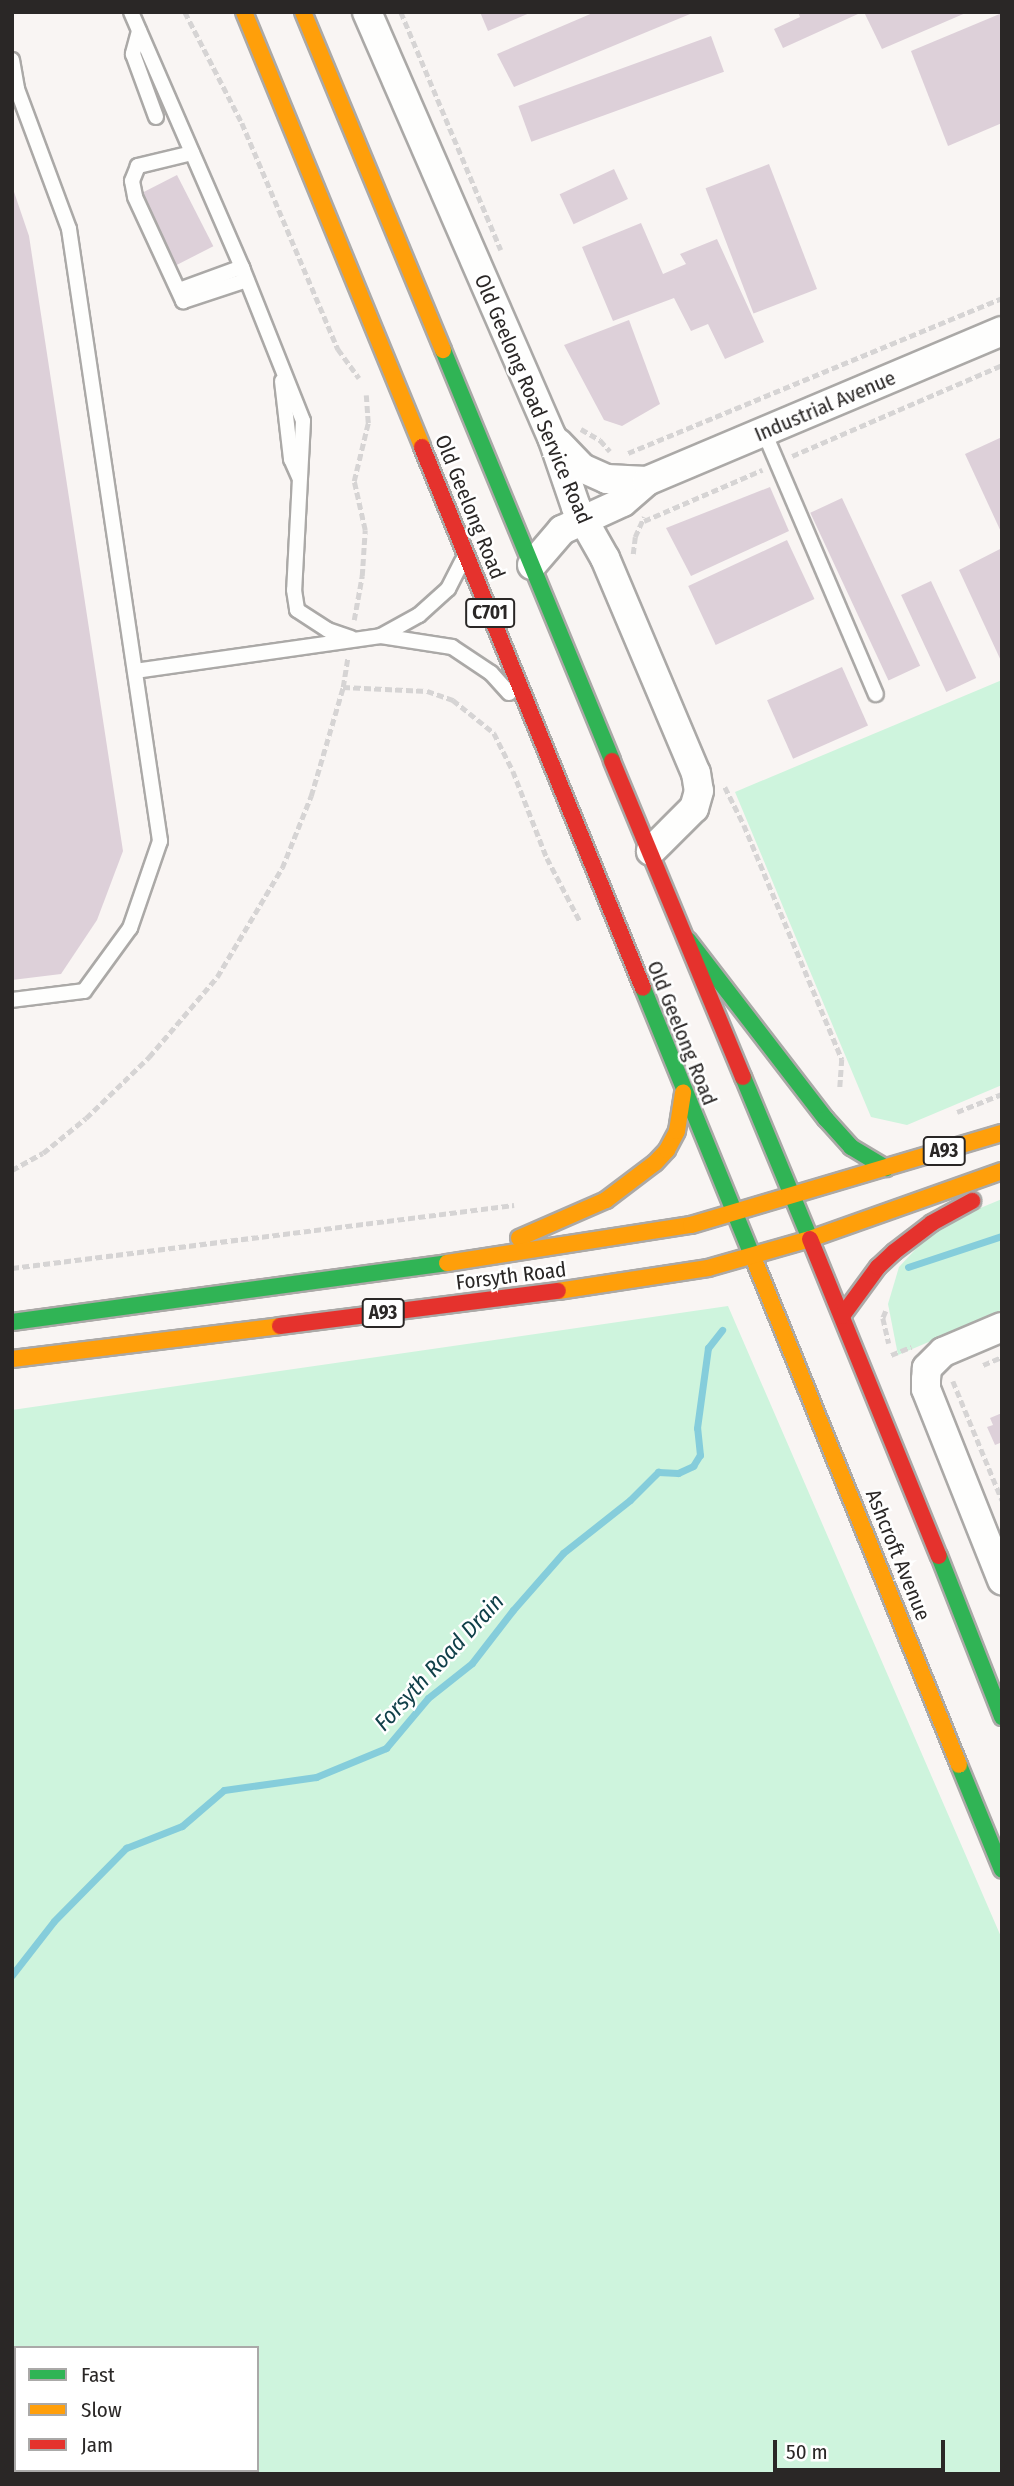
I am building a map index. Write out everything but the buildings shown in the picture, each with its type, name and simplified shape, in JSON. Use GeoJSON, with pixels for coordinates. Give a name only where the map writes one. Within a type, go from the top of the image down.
{"type":"FeatureCollection","features":[{"type":"Feature","properties":{"kind":"main road","name":"Old Geelong Road"},"geometry":{"type":"LineString","coordinates":[[244,12],[465,550],[683,1092],[735,1213]]}},
{"type":"Feature","properties":{"kind":"main road","name":"Old Geelong Road"},"geometry":{"type":"LineString","coordinates":[[303,12],[794,1194]]}},
{"type":"Feature","properties":{"kind":"main road"},"geometry":{"type":"LineString","coordinates":[[688,940],[825,1119],[851,1147],[886,1168]]}},
{"type":"Feature","properties":{"kind":"main road"},"geometry":{"type":"LineString","coordinates":[[469,1260],[606,1200],[633,1181],[667,1150],[677,1131],[683,1092]]}},
{"type":"Feature","properties":{"kind":"main road","name":"Forsyth Road"},"geometry":{"type":"LineString","coordinates":[[12,1322],[469,1260],[691,1225],[1002,1133]]}},
{"type":"Feature","properties":{"kind":"main road","name":"Forsyth Road"},"geometry":{"type":"LineString","coordinates":[[12,1359],[596,1286],[708,1268],[810,1239],[1002,1171]]}},
{"type":"Feature","properties":{"kind":"main road"},"geometry":{"type":"LineString","coordinates":[[842,1317],[878,1267],[894,1252],[932,1223],[1002,1184]]}},
{"type":"Feature","properties":{"kind":"main road","name":"C701"},"geometry":{"type":"LineString","coordinates":[[794,1194],[810,1239]]}},
{"type":"Feature","properties":{"kind":"main road","name":"C701"},"geometry":{"type":"LineString","coordinates":[[735,1213],[753,1257]]}},
{"type":"Feature","properties":{"kind":"main road","name":"Ashcroft Avenue"},"geometry":{"type":"LineString","coordinates":[[810,1239],[957,1597],[1002,1717]]}},
{"type":"Feature","properties":{"kind":"main road","name":"Ashcroft Avenue"},"geometry":{"type":"LineString","coordinates":[[753,1257],[1002,1870]]}},
{"type":"Feature","properties":{"kind":"street","name":"Old Geelong Road Service Road"},"geometry":{"type":"LineString","coordinates":[[367,12],[552,437],[581,520],[605,558],[690,754],[698,782],[694,808],[651,851]]}},
{"type":"Feature","properties":{"kind":"street","name":"Industrial Avenue"},"geometry":{"type":"LineString","coordinates":[[532,565],[555,536],[581,520],[623,502],[647,481],[1002,331]]}},
{"type":"Feature","properties":{"kind":"street","name":"Industrial Avenue"},"geometry":{"type":"LineString","coordinates":[[552,437],[583,468],[607,479],[647,481]]}},
{"type":"Feature","properties":{"kind":"street"},"geometry":{"type":"LineString","coordinates":[[1002,1327],[943,1352],[927,1368],[926,1380],[926,1389],[1002,1580]]}},
{"type":"Feature","properties":{"kind":"lane"},"geometry":{"type":"LineString","coordinates":[[131,12],[244,273],[303,421],[294,590],[297,610],[328,630],[351,638]]}},
{"type":"Feature","properties":{"kind":"lane"},"geometry":{"type":"LineString","coordinates":[[139,31],[133,54],[156,117]]}},
{"type":"Feature","properties":{"kind":"lane"},"geometry":{"type":"LineString","coordinates":[[12,60],[17,89],[69,229],[160,841],[130,928],[84,991],[12,1000]]}},
{"type":"Feature","properties":{"kind":"lane"},"geometry":{"type":"LineString","coordinates":[[192,153],[138,166],[132,181],[135,197],[178,290],[244,273]]}},
{"type":"Feature","properties":{"kind":"lane"},"geometry":{"type":"LineString","coordinates":[[764,432],[876,694]]}},
{"type":"Feature","properties":{"kind":"lane"},"geometry":{"type":"LineString","coordinates":[[381,636],[419,615],[448,589],[459,570],[465,550]]}},
{"type":"Feature","properties":{"kind":"lane"},"geometry":{"type":"LineString","coordinates":[[135,671],[351,638],[381,636],[452,647],[491,673],[534,720]]}},
{"type":"Feature","properties":{"kind":"path"},"geometry":{"type":"LineString","coordinates":[[12,1170],[44,1153],[86,1118],[149,1057],[217,977],[282,867],[311,796],[343,687],[362,576],[365,530],[354,481],[368,423],[365,386],[338,349],[242,123],[185,12]]}},
{"type":"Feature","properties":{"kind":"path"},"geometry":{"type":"LineString","coordinates":[[616,458],[1002,298]]}},
{"type":"Feature","properties":{"kind":"path"},"geometry":{"type":"LineString","coordinates":[[644,521],[1002,365]]}},
{"type":"Feature","properties":{"kind":"path"},"geometry":{"type":"LineString","coordinates":[[343,687],[427,691],[453,700],[494,733],[513,771],[547,858],[589,934]]}},
{"type":"Feature","properties":{"kind":"path"},"geometry":{"type":"LineString","coordinates":[[12,1268],[524,1204]]}},
{"type":"Feature","properties":{"kind":"path"},"geometry":{"type":"LineString","coordinates":[[952,1378],[1002,1500]]}},
{"type":"Feature","properties":{"kind":"green space"},"geometry":{"type":"Polygon","coordinates":[[[1002,680],[1002,1085],[907,1125],[871,1117],[735,792],[1002,680]]]}},
{"type":"Feature","properties":{"kind":"green space"},"geometry":{"type":"Polygon","coordinates":[[[1002,1199],[1002,1311],[898,1355],[888,1304],[899,1267],[937,1226],[1002,1199]]]}},
{"type":"Feature","properties":{"kind":"green space"},"geometry":{"type":"Polygon","coordinates":[[[728,1306],[1002,1939],[1002,2474],[12,2474],[12,1410],[728,1306]]]}},
{"type":"Feature","properties":{"kind":"waterway","name":"Forsyth Road Drain"},"geometry":{"type":"LineString","coordinates":[[908,1267],[1002,1236]]}},
{"type":"Feature","properties":{"kind":"waterway","name":"Forsyth Road Drain"},"geometry":{"type":"LineString","coordinates":[[12,1975],[54,1921],[126,1848],[182,1826],[224,1790],[316,1777],[386,1748],[428,1698],[472,1663],[513,1610],[563,1553],[630,1500],[658,1472],[678,1473],[693,1466],[700,1455],[697,1428],[708,1348],[722,1330]]}},
{"type":"Feature","properties":{"kind":"traffic: fast"},"geometry":{"type":"LineString","coordinates":[[443,350],[612,761]]}},
{"type":"Feature","properties":{"kind":"traffic: fast"},"geometry":{"type":"LineString","coordinates":[[688,940],[826,1119],[851,1147],[886,1168]]}},
{"type":"Feature","properties":{"kind":"traffic: fast"},"geometry":{"type":"LineString","coordinates":[[643,988],[753,1257]]}},
{"type":"Feature","properties":{"kind":"traffic: fast"},"geometry":{"type":"LineString","coordinates":[[743,1077],[810,1239]]}},
{"type":"Feature","properties":{"kind":"traffic: fast"},"geometry":{"type":"LineString","coordinates":[[12,1322],[447,1263]]}},
{"type":"Feature","properties":{"kind":"traffic: fast"},"geometry":{"type":"LineString","coordinates":[[939,1556],[1002,1717]]}},
{"type":"Feature","properties":{"kind":"traffic: fast"},"geometry":{"type":"LineString","coordinates":[[959,1765],[1002,1870]]}},
{"type":"Feature","properties":{"kind":"traffic: slow"},"geometry":{"type":"LineString","coordinates":[[244,12],[422,447]]}},
{"type":"Feature","properties":{"kind":"traffic: slow"},"geometry":{"type":"LineString","coordinates":[[303,12],[443,350]]}},
{"type":"Feature","properties":{"kind":"traffic: slow"},"geometry":{"type":"LineString","coordinates":[[519,1238],[606,1200],[655,1163],[667,1150],[677,1131],[683,1092]]}},
{"type":"Feature","properties":{"kind":"traffic: slow"},"geometry":{"type":"LineString","coordinates":[[447,1263],[691,1225],[1002,1133]]}},
{"type":"Feature","properties":{"kind":"traffic: slow"},"geometry":{"type":"LineString","coordinates":[[558,1291],[708,1268],[810,1239],[1002,1171]]}},
{"type":"Feature","properties":{"kind":"traffic: slow"},"geometry":{"type":"LineString","coordinates":[[753,1257],[959,1765]]}},
{"type":"Feature","properties":{"kind":"traffic: slow"},"geometry":{"type":"LineString","coordinates":[[12,1359],[280,1326]]}},
{"type":"Feature","properties":{"kind":"traffic: jam"},"geometry":{"type":"LineString","coordinates":[[422,447],[643,988]]}},
{"type":"Feature","properties":{"kind":"traffic: jam"},"geometry":{"type":"LineString","coordinates":[[612,761],[743,1077]]}},
{"type":"Feature","properties":{"kind":"traffic: jam"},"geometry":{"type":"LineString","coordinates":[[842,1316],[878,1267],[894,1252],[932,1223],[972,1201]]}},
{"type":"Feature","properties":{"kind":"traffic: jam"},"geometry":{"type":"LineString","coordinates":[[810,1239],[939,1556]]}},
{"type":"Feature","properties":{"kind":"traffic: jam"},"geometry":{"type":"LineString","coordinates":[[280,1326],[558,1291]]}}]}
